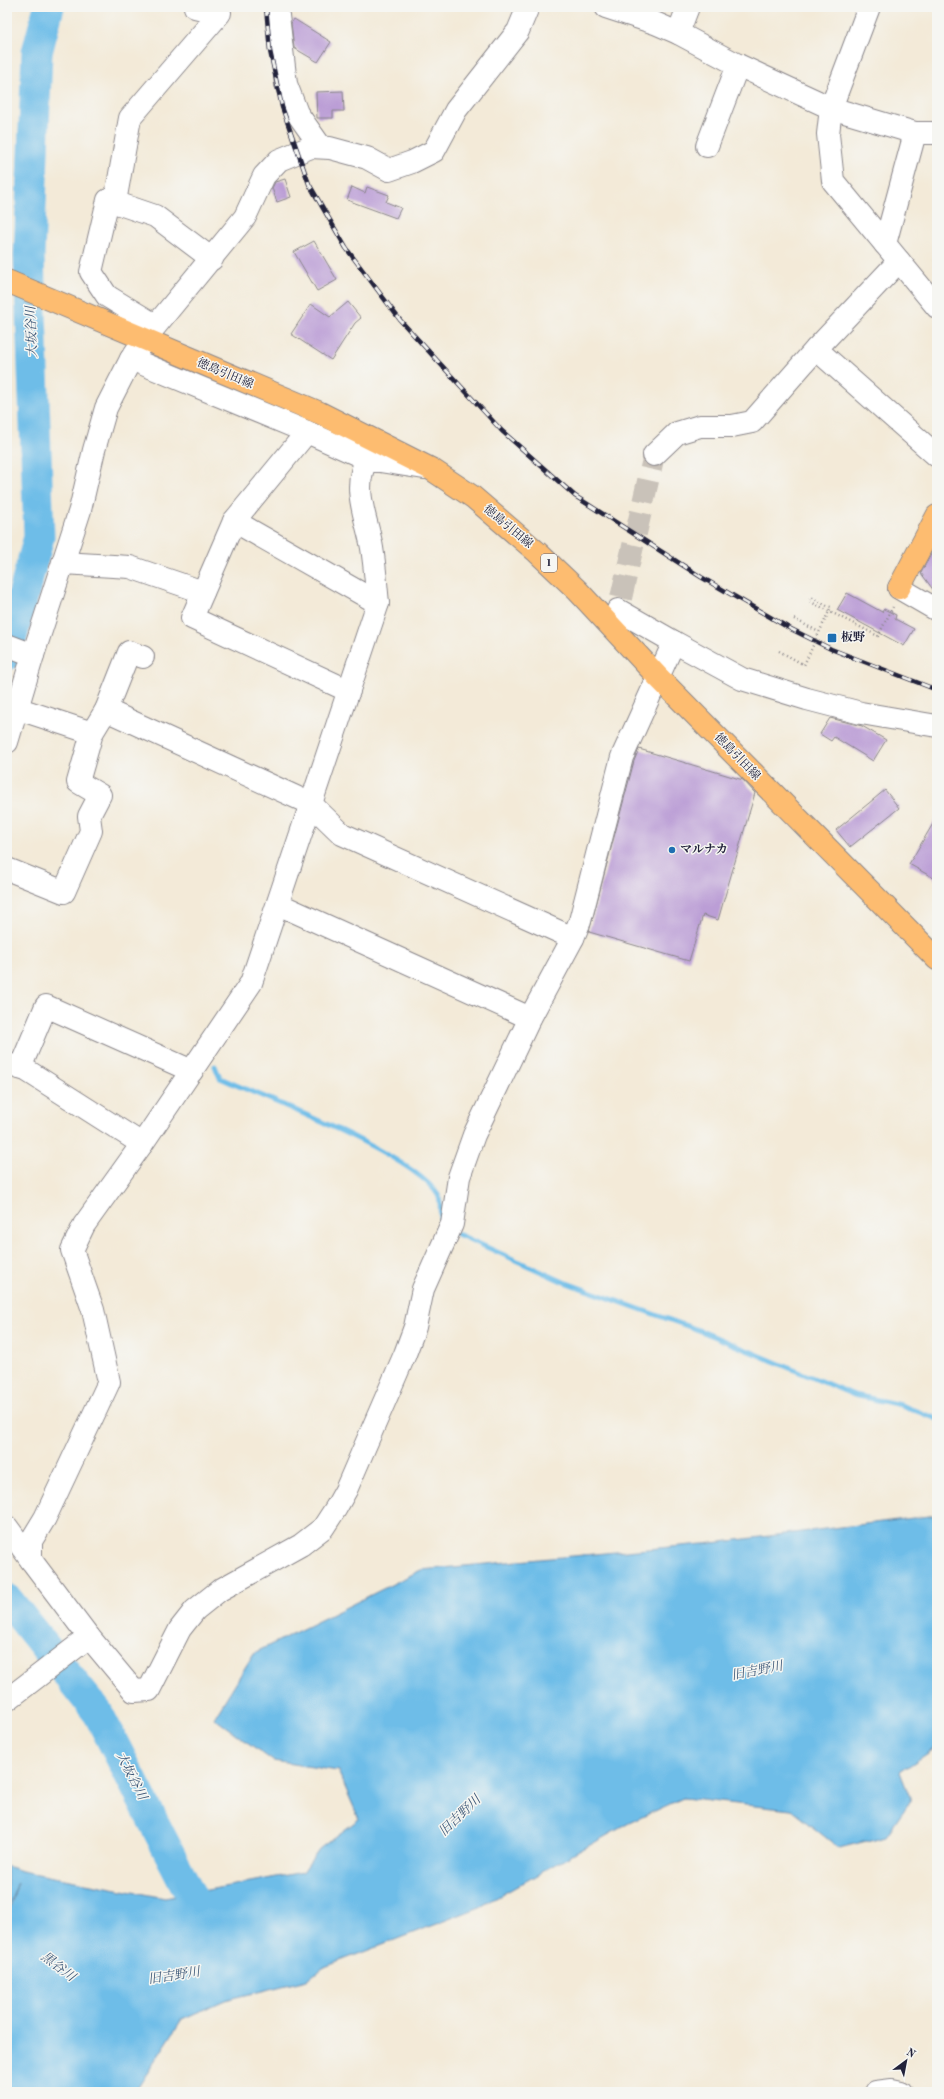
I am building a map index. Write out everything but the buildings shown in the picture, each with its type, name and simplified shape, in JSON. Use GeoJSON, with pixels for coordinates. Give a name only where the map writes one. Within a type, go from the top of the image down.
{"type":"FeatureCollection","features":[{"type":"Feature","properties":{"kind":"main road","name":"徳島引田線"},"geometry":{"type":"LineString","coordinates":[[7,281],[63,304],[149,332],[320,413],[431,469],[473,497],[537,552],[577,590],[659,678],[937,959]]}},
{"type":"Feature","properties":{"kind":"main road"},"geometry":{"type":"LineString","coordinates":[[900,589],[937,516]]}},
{"type":"Feature","properties":{"kind":"street"},"geometry":{"type":"LineString","coordinates":[[115,202],[130,118],[220,13],[195,7]]}},
{"type":"Feature","properties":{"kind":"street"},"geometry":{"type":"LineString","coordinates":[[277,7],[286,84],[297,113],[321,148]]}},
{"type":"Feature","properties":{"kind":"street"},"geometry":{"type":"LineString","coordinates":[[7,742],[16,708],[22,651],[63,563],[80,510],[94,450],[106,408],[131,359],[149,332],[212,259],[246,216],[264,176],[279,160],[311,147],[330,148],[367,158],[388,170],[412,162],[434,151],[456,110],[518,31],[528,7]]}},
{"type":"Feature","properties":{"kind":"street"},"geometry":{"type":"LineString","coordinates":[[606,7],[659,15],[678,33],[738,65],[831,108],[915,133],[937,133]]}},
{"type":"Feature","properties":{"kind":"street"},"geometry":{"type":"LineString","coordinates":[[678,33],[688,7]]}},
{"type":"Feature","properties":{"kind":"street"},"geometry":{"type":"LineString","coordinates":[[869,7],[831,108],[828,134],[833,181],[937,307]]}},
{"type":"Feature","properties":{"kind":"street"},"geometry":{"type":"LineString","coordinates":[[707,146],[738,65]]}},
{"type":"Feature","properties":{"kind":"street"},"geometry":{"type":"LineString","coordinates":[[885,244],[915,133]]}},
{"type":"Feature","properties":{"kind":"street"},"geometry":{"type":"LineString","coordinates":[[149,332],[107,296],[91,272],[108,200],[155,216],[212,259]]}},
{"type":"Feature","properties":{"kind":"street"},"geometry":{"type":"LineString","coordinates":[[654,455],[676,433],[700,426],[732,426],[752,422],[816,349],[899,261]]}},
{"type":"Feature","properties":{"kind":"street"},"geometry":{"type":"LineString","coordinates":[[816,349],[937,456]]}},
{"type":"Feature","properties":{"kind":"street"},"geometry":{"type":"LineString","coordinates":[[131,359],[367,459],[431,469]]}},
{"type":"Feature","properties":{"kind":"street"},"geometry":{"type":"LineString","coordinates":[[306,432],[234,521],[192,618],[349,691]]}},
{"type":"Feature","properties":{"kind":"street"},"geometry":{"type":"LineString","coordinates":[[31,1560],[30,1541],[45,1518],[109,1382],[93,1310],[72,1250],[84,1225],[142,1144],[251,983],[378,603],[372,547],[360,496],[363,466],[367,459]]}},
{"type":"Feature","properties":{"kind":"street"},"geometry":{"type":"LineString","coordinates":[[234,521],[378,603]]}},
{"type":"Feature","properties":{"kind":"street"},"geometry":{"type":"LineString","coordinates":[[63,563],[130,567],[203,592]]}},
{"type":"Feature","properties":{"kind":"street"},"geometry":{"type":"LineString","coordinates":[[900,589],[937,610]]}},
{"type":"Feature","properties":{"kind":"street"},"geometry":{"type":"LineString","coordinates":[[577,590],[620,604],[674,642],[742,679],[807,699],[861,713],[937,726]]}},
{"type":"Feature","properties":{"kind":"street"},"geometry":{"type":"LineString","coordinates":[[7,1527],[31,1560],[83,1641],[134,1691],[149,1690],[180,1629],[195,1610],[220,1590],[301,1545],[323,1528],[346,1490],[405,1354],[415,1327],[423,1289],[450,1229],[459,1177],[474,1135],[530,1018],[573,938],[580,921],[622,757],[674,642]]}},
{"type":"Feature","properties":{"kind":"street"},"geometry":{"type":"LineString","coordinates":[[7,869],[64,892],[91,831],[89,816],[100,794],[78,782],[92,732],[106,710],[130,652],[143,657]]}},
{"type":"Feature","properties":{"kind":"street"},"geometry":{"type":"LineString","coordinates":[[16,708],[92,732]]}},
{"type":"Feature","properties":{"kind":"street"},"geometry":{"type":"LineString","coordinates":[[106,710],[311,804],[342,834],[573,938]]}},
{"type":"Feature","properties":{"kind":"street"},"geometry":{"type":"LineString","coordinates":[[278,904],[530,1018]]}},
{"type":"Feature","properties":{"kind":"street"},"geometry":{"type":"LineString","coordinates":[[142,1144],[26,1070],[14,1066],[46,1006],[192,1071]]}},
{"type":"Feature","properties":{"kind":"street"},"geometry":{"type":"LineString","coordinates":[[11,1697],[83,1641]]}},
{"type":"Feature","properties":{"kind":"street"},"geometry":{"type":"LineString","coordinates":[[876,2092],[892,2090],[901,2092]]}},
{"type":"Feature","properties":{"kind":"path"},"geometry":{"type":"LineString","coordinates":[[779,651],[804,665],[817,631],[830,607],[811,597],[809,601],[824,608],[878,636],[900,589]]}},
{"type":"Feature","properties":{"kind":"path"},"geometry":{"type":"LineString","coordinates":[[794,619],[817,631]]}},
{"type":"Feature","properties":{"kind":"water"},"geometry":{"type":"Polygon","coordinates":[[[937,1515],[937,1747],[900,1772],[911,1800],[886,1836],[839,1848],[791,1810],[683,1798],[629,1823],[480,1907],[322,1968],[307,1980],[225,2000],[182,2019],[135,2092],[7,2092],[7,1918],[18,1882],[7,1911],[7,1866],[22,1871],[165,1898],[303,1872],[319,1849],[359,1819],[338,1771],[273,1761],[214,1718],[254,1653],[421,1570],[713,1543],[937,1515]]]}},
{"type":"Feature","properties":{"kind":"waterway","name":"大坂谷川"},"geometry":{"type":"LineString","coordinates":[[7,655],[39,537],[29,256],[37,52],[49,7]]}},
{"type":"Feature","properties":{"kind":"waterway"},"geometry":{"type":"LineString","coordinates":[[215,1066],[220,1078],[338,1129],[400,1163],[423,1179],[438,1195],[440,1205],[440,1225],[444,1227]]}},
{"type":"Feature","properties":{"kind":"waterway"},"geometry":{"type":"LineString","coordinates":[[453,1232],[564,1282],[701,1331],[854,1395],[901,1405],[937,1419]]}},
{"type":"Feature","properties":{"kind":"waterway","name":"大坂谷川"},"geometry":{"type":"LineString","coordinates":[[7,1599],[98,1713],[209,1931]]}},
{"type":"Feature","properties":{"kind":"tunnel"},"geometry":{"type":"LineString","coordinates":[[621,598],[654,455]]}},
{"type":"Feature","properties":{"kind":"railway"},"geometry":{"type":"LineString","coordinates":[[266,7],[270,51],[282,107],[309,184],[346,248],[400,320],[502,431],[575,496],[701,577],[789,628],[831,649],[937,690]]}},
{"type":"Feature","properties":{"kind":"place","name":"板野"},"geometry":{"type":"Point","coordinates":[832,638]}},
{"type":"Feature","properties":{"kind":"place","name":"マルナカ"},"geometry":{"type":"Point","coordinates":[672,850]}},
{"type":"Feature","properties":{"kind":"water label","name":"旧吉野川"},"geometry":{"type":"Point","coordinates":[757,1671]}},
{"type":"Feature","properties":{"kind":"water label","name":"旧吉野川"},"geometry":{"type":"Point","coordinates":[460,1816]}},
{"type":"Feature","properties":{"kind":"water label","name":"黒谷川"},"geometry":{"type":"Point","coordinates":[58,1967]}},
{"type":"Feature","properties":{"kind":"water label","name":"旧吉野川"},"geometry":{"type":"Point","coordinates":[174,1976]}}]}
